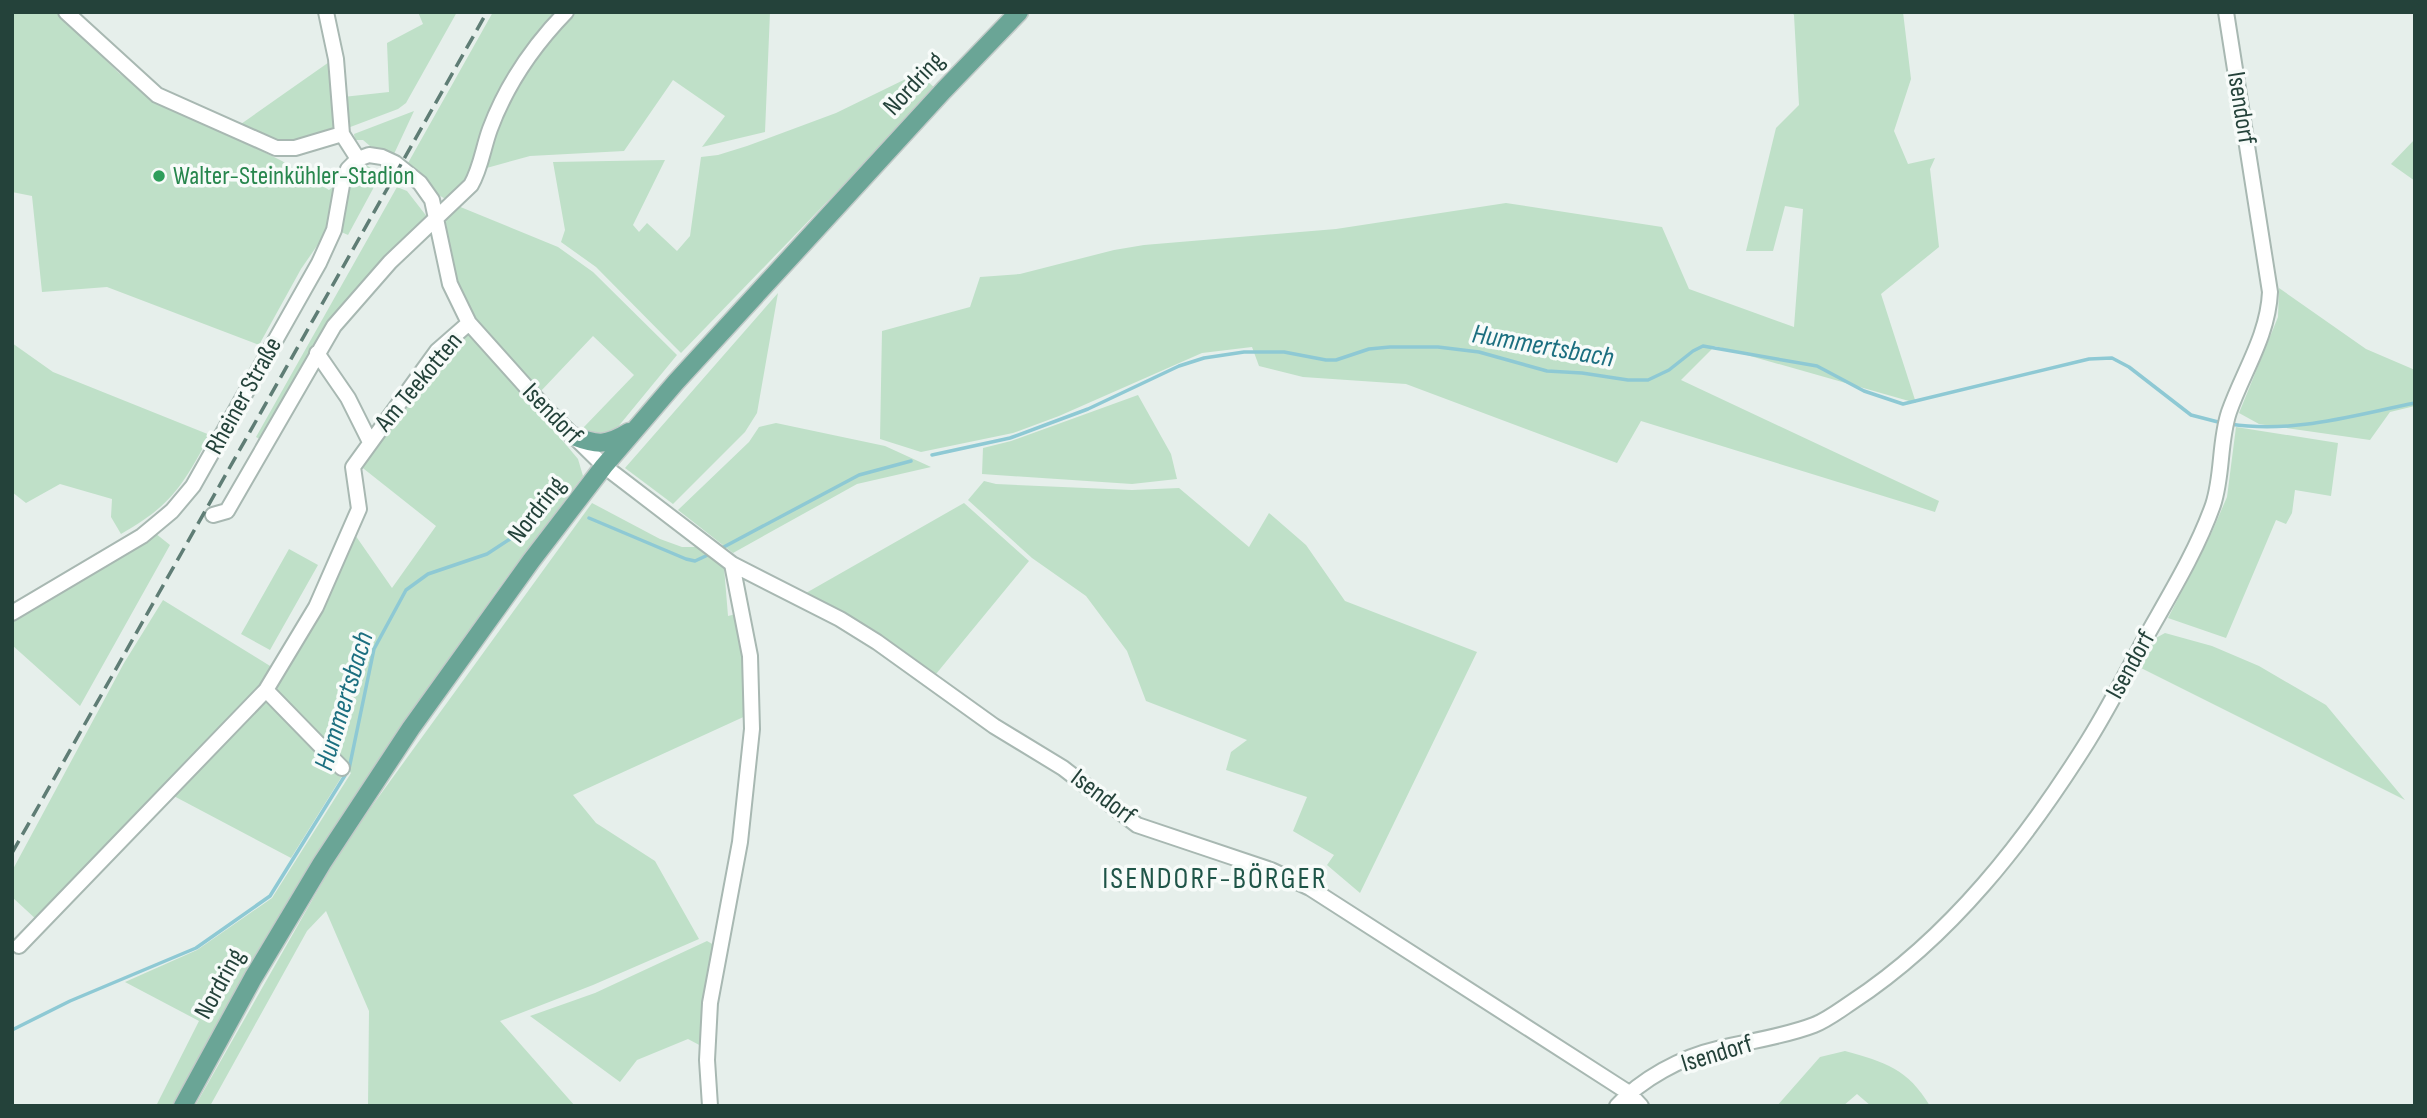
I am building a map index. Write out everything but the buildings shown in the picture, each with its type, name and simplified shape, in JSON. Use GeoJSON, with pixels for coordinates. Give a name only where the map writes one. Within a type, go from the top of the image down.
{"type":"FeatureCollection","features":[{"type":"Feature","properties":{"kind":"main road","name":"Nordring"},"geometry":{"type":"LineString","coordinates":[[183,1106],[253,978],[329,851],[411,728],[530,561],[635,428],[734,317],[1019,12]]}},
{"type":"Feature","properties":{"kind":"main road"},"geometry":{"type":"LineString","coordinates":[[573,436],[591,443],[603,444],[635,428]]}},
{"type":"Feature","properties":{"kind":"street"},"geometry":{"type":"LineString","coordinates":[[66,12],[157,96],[276,149],[295,148],[342,134]]}},
{"type":"Feature","properties":{"kind":"street"},"geometry":{"type":"LineString","coordinates":[[326,12],[336,59],[342,134],[358,159]]}},
{"type":"Feature","properties":{"kind":"street"},"geometry":{"type":"LineString","coordinates":[[213,515],[227,510],[334,326],[390,262],[471,185],[506,92],[566,12]]}},
{"type":"Feature","properties":{"kind":"street","name":"Isendorf"},"geometry":{"type":"LineString","coordinates":[[1617,1106],[1629,1093],[1691,1057],[1816,1024],[1854,1001],[1909,959],[1955,916],[1998,868],[2089,740],[2199,536],[2213,504],[2227,423],[2264,328],[2270,292],[2226,12]]}},
{"type":"Feature","properties":{"kind":"street","name":"Isendorf"},"geometry":{"type":"LineString","coordinates":[[358,159],[382,157],[395,163],[412,176],[432,200],[450,284],[469,323],[492,352],[604,466],[728,561],[840,619],[877,642],[994,726],[1063,768],[1137,825],[1271,870],[1310,888],[1629,1093],[1641,1106]]}},
{"type":"Feature","properties":{"kind":"street","name":"Rheiner Straße"},"geometry":{"type":"LineString","coordinates":[[12,613],[142,536],[172,511],[192,486],[319,262],[334,230],[342,185],[348,169],[358,159]]}},
{"type":"Feature","properties":{"kind":"street","name":"Am Teekotten"},"geometry":{"type":"LineString","coordinates":[[19,946],[266,690],[316,607],[359,509],[353,467],[437,351],[469,323]]}},
{"type":"Feature","properties":{"kind":"street"},"geometry":{"type":"LineString","coordinates":[[317,353],[348,398],[370,442]]}},
{"type":"Feature","properties":{"kind":"street"},"geometry":{"type":"LineString","coordinates":[[710,1106],[707,1060],[710,1003],[740,842],[752,729],[750,656],[728,561]]}},
{"type":"Feature","properties":{"kind":"street"},"geometry":{"type":"LineString","coordinates":[[266,690],[342,768]]}},
{"type":"Feature","properties":{"kind":"green space","name":"Walter-Steinkühler-Stadion"},"geometry":{"type":"Polygon","coordinates":[[[12,12],[56,12],[119,73],[143,91],[282,161],[329,190],[335,185],[346,188],[357,170],[366,165],[381,174],[348,235],[330,227],[301,269],[259,345],[107,287],[42,292],[32,196],[12,192],[12,12]]]}},
{"type":"Feature","properties":{"kind":"green space"},"geometry":{"type":"Polygon","coordinates":[[[418,12],[457,12],[406,103],[398,109],[345,129],[343,97],[389,92],[387,43],[423,24],[418,12]]]}},
{"type":"Feature","properties":{"kind":"green space"},"geometry":{"type":"Polygon","coordinates":[[[493,12],[560,12],[525,56],[472,175],[447,200],[437,194],[427,178],[408,163],[493,12]]]}},
{"type":"Feature","properties":{"kind":"green space"},"geometry":{"type":"Polygon","coordinates":[[[571,12],[770,12],[765,132],[702,147],[725,116],[673,80],[624,151],[530,156],[483,169],[508,94],[571,12]]]}},
{"type":"Feature","properties":{"kind":"green space"},"geometry":{"type":"Polygon","coordinates":[[[1792,12],[1903,12],[1911,79],[1894,131],[1908,164],[1935,158],[1930,169],[1939,247],[1881,294],[1916,403],[1715,346],[1681,380],[1939,501],[1935,512],[1641,421],[1617,463],[1406,384],[1303,377],[1259,366],[1252,347],[1202,353],[1059,416],[1013,433],[921,452],[880,439],[882,331],[970,307],[980,277],[1020,274],[1144,245],[1336,229],[1506,203],[1662,227],[1689,289],[1794,327],[1803,209],[1785,206],[1773,251],[1746,251],[1776,128],[1799,105],[1792,12]]]}},
{"type":"Feature","properties":{"kind":"green space"},"geometry":{"type":"Polygon","coordinates":[[[332,60],[337,131],[276,145],[241,124],[332,60]]]}},
{"type":"Feature","properties":{"kind":"green space"},"geometry":{"type":"Polygon","coordinates":[[[918,73],[936,89],[681,353],[596,267],[561,242],[565,230],[553,162],[665,160],[633,225],[639,232],[647,223],[677,251],[690,236],[701,157],[747,146],[836,113],[918,73]]]}},
{"type":"Feature","properties":{"kind":"green space"},"geometry":{"type":"Polygon","coordinates":[[[414,111],[394,154],[370,146],[363,140],[355,140],[354,134],[414,111]]]}},
{"type":"Feature","properties":{"kind":"green space"},"geometry":{"type":"Polygon","coordinates":[[[2415,139],[2415,181],[2391,164],[2415,139]]]}},
{"type":"Feature","properties":{"kind":"green space"},"geometry":{"type":"Polygon","coordinates":[[[397,187],[407,191],[428,218],[385,263],[263,441],[256,437],[397,187]]]}},
{"type":"Feature","properties":{"kind":"green space"},"geometry":{"type":"Polygon","coordinates":[[[458,206],[558,247],[593,272],[677,355],[617,428],[600,435],[583,428],[634,375],[593,336],[540,392],[485,333],[467,306],[454,273],[445,217],[458,206]]]}},
{"type":"Feature","properties":{"kind":"green space"},"geometry":{"type":"Polygon","coordinates":[[[2279,288],[2366,349],[2415,370],[2415,406],[2390,412],[2370,440],[2259,424],[2239,413],[2278,317],[2279,288]]]}},
{"type":"Feature","properties":{"kind":"green space"},"geometry":{"type":"Polygon","coordinates":[[[778,293],[757,413],[745,432],[673,504],[625,468],[778,293]]]}},
{"type":"Feature","properties":{"kind":"green space"},"geometry":{"type":"Polygon","coordinates":[[[469,329],[578,459],[583,476],[495,593],[277,924],[175,1106],[156,1106],[199,1021],[125,982],[197,950],[272,898],[351,773],[271,690],[353,532],[392,588],[436,526],[359,465],[440,355],[469,329]]]}},
{"type":"Feature","properties":{"kind":"green space"},"geometry":{"type":"Polygon","coordinates":[[[12,343],[53,372],[210,435],[183,481],[153,513],[121,534],[111,517],[112,499],[60,484],[26,503],[12,492],[12,343]]]}},
{"type":"Feature","properties":{"kind":"green space"},"geometry":{"type":"Polygon","coordinates":[[[1138,395],[1171,454],[1177,479],[1132,484],[982,474],[983,448],[1011,441],[1138,395]]]}},
{"type":"Feature","properties":{"kind":"green space"},"geometry":{"type":"Polygon","coordinates":[[[776,423],[885,446],[931,467],[857,484],[733,553],[678,510],[749,442],[759,427],[776,423]]]}},
{"type":"Feature","properties":{"kind":"green space"},"geometry":{"type":"Polygon","coordinates":[[[2236,427],[2338,443],[2331,496],[2295,490],[2292,513],[2286,524],[2276,520],[2226,638],[2168,618],[2227,497],[2236,427]]]}},
{"type":"Feature","properties":{"kind":"green space"},"geometry":{"type":"Polygon","coordinates":[[[984,481],[996,484],[1132,490],[1179,488],[1249,547],[1269,513],[1306,545],[1345,601],[1477,652],[1360,893],[1327,865],[1334,855],[1293,831],[1307,797],[1226,770],[1231,752],[1247,740],[1146,701],[1127,651],[1086,596],[1032,558],[968,500],[984,481]]]}},
{"type":"Feature","properties":{"kind":"green space"},"geometry":{"type":"Polygon","coordinates":[[[592,503],[660,539],[682,547],[698,547],[724,567],[728,616],[736,614],[746,654],[750,714],[573,795],[596,823],[655,861],[699,939],[593,985],[500,1021],[575,1106],[368,1106],[369,1011],[326,911],[307,931],[210,1106],[195,1106],[343,846],[592,503]]]}},
{"type":"Feature","properties":{"kind":"green space"},"geometry":{"type":"Polygon","coordinates":[[[964,503],[1029,561],[936,674],[876,631],[806,593],[964,503]]]}},
{"type":"Feature","properties":{"kind":"green space"},"geometry":{"type":"Polygon","coordinates":[[[155,533],[170,545],[80,706],[12,645],[12,621],[155,533]]]}},
{"type":"Feature","properties":{"kind":"green space"},"geometry":{"type":"Polygon","coordinates":[[[289,549],[318,565],[270,650],[241,634],[289,549]]]}},
{"type":"Feature","properties":{"kind":"green space"},"geometry":{"type":"Polygon","coordinates":[[[163,600],[275,669],[262,690],[38,921],[12,897],[12,871],[124,663],[163,600]]]}},
{"type":"Feature","properties":{"kind":"green space"},"geometry":{"type":"Polygon","coordinates":[[[2165,633],[2212,646],[2259,666],[2326,705],[2405,800],[2139,667],[2154,639],[2165,633]]]}},
{"type":"Feature","properties":{"kind":"green space"},"geometry":{"type":"Polygon","coordinates":[[[266,694],[344,773],[291,858],[170,794],[266,694]]]}},
{"type":"Feature","properties":{"kind":"green space"},"geometry":{"type":"Polygon","coordinates":[[[707,941],[714,945],[705,999],[703,1047],[688,1039],[637,1060],[620,1082],[530,1016],[595,993],[707,941]]]}},
{"type":"Feature","properties":{"kind":"green space"},"geometry":{"type":"Polygon","coordinates":[[[1845,1051],[1884,1063],[1904,1075],[1922,1093],[1930,1106],[1871,1106],[1857,1094],[1843,1106],[1777,1106],[1820,1057],[1845,1051]]]}},
{"type":"Feature","properties":{"kind":"waterway","name":"Hummertsbach"},"geometry":{"type":"LineString","coordinates":[[932,455],[1010,438],[1088,409],[1179,366],[1204,358],[1244,352],[1284,352],[1336,360],[1369,349],[1390,347],[1438,347],[1479,352],[1547,371],[1648,380],[1669,370],[1703,346],[1817,366],[1864,391],[1903,404],[2089,359],[2112,358],[2129,367],[2191,415],[2222,423]]}},
{"type":"Feature","properties":{"kind":"waterway","name":"Hummertsbach"},"geometry":{"type":"LineString","coordinates":[[2230,424],[2277,427],[2300,425],[2415,403]]}},
{"type":"Feature","properties":{"kind":"waterway","name":"Hummertsbach"},"geometry":{"type":"LineString","coordinates":[[720,549],[859,475],[911,461]]}},
{"type":"Feature","properties":{"kind":"waterway","name":"Hummertsbach"},"geometry":{"type":"LineString","coordinates":[[12,1030],[70,1001],[196,948],[270,896],[349,769],[374,649],[406,590],[428,574],[487,554],[510,539],[538,510],[549,509]]}},
{"type":"Feature","properties":{"kind":"waterway","name":"Hummertsbach"},"geometry":{"type":"LineString","coordinates":[[589,518],[686,559],[695,561],[710,554]]}},
{"type":"Feature","properties":{"kind":"railway"},"geometry":{"type":"LineString","coordinates":[[12,853],[487,12]]}},
{"type":"Feature","properties":{"kind":"place","name":"Walter-Steinkühler-Stadion"},"geometry":{"type":"Point","coordinates":[159,176]}},
{"type":"Feature","properties":{"kind":"district","name":"ISENDORF-BÖRGER"},"geometry":{"type":"Point","coordinates":[1215,879]}}]}
